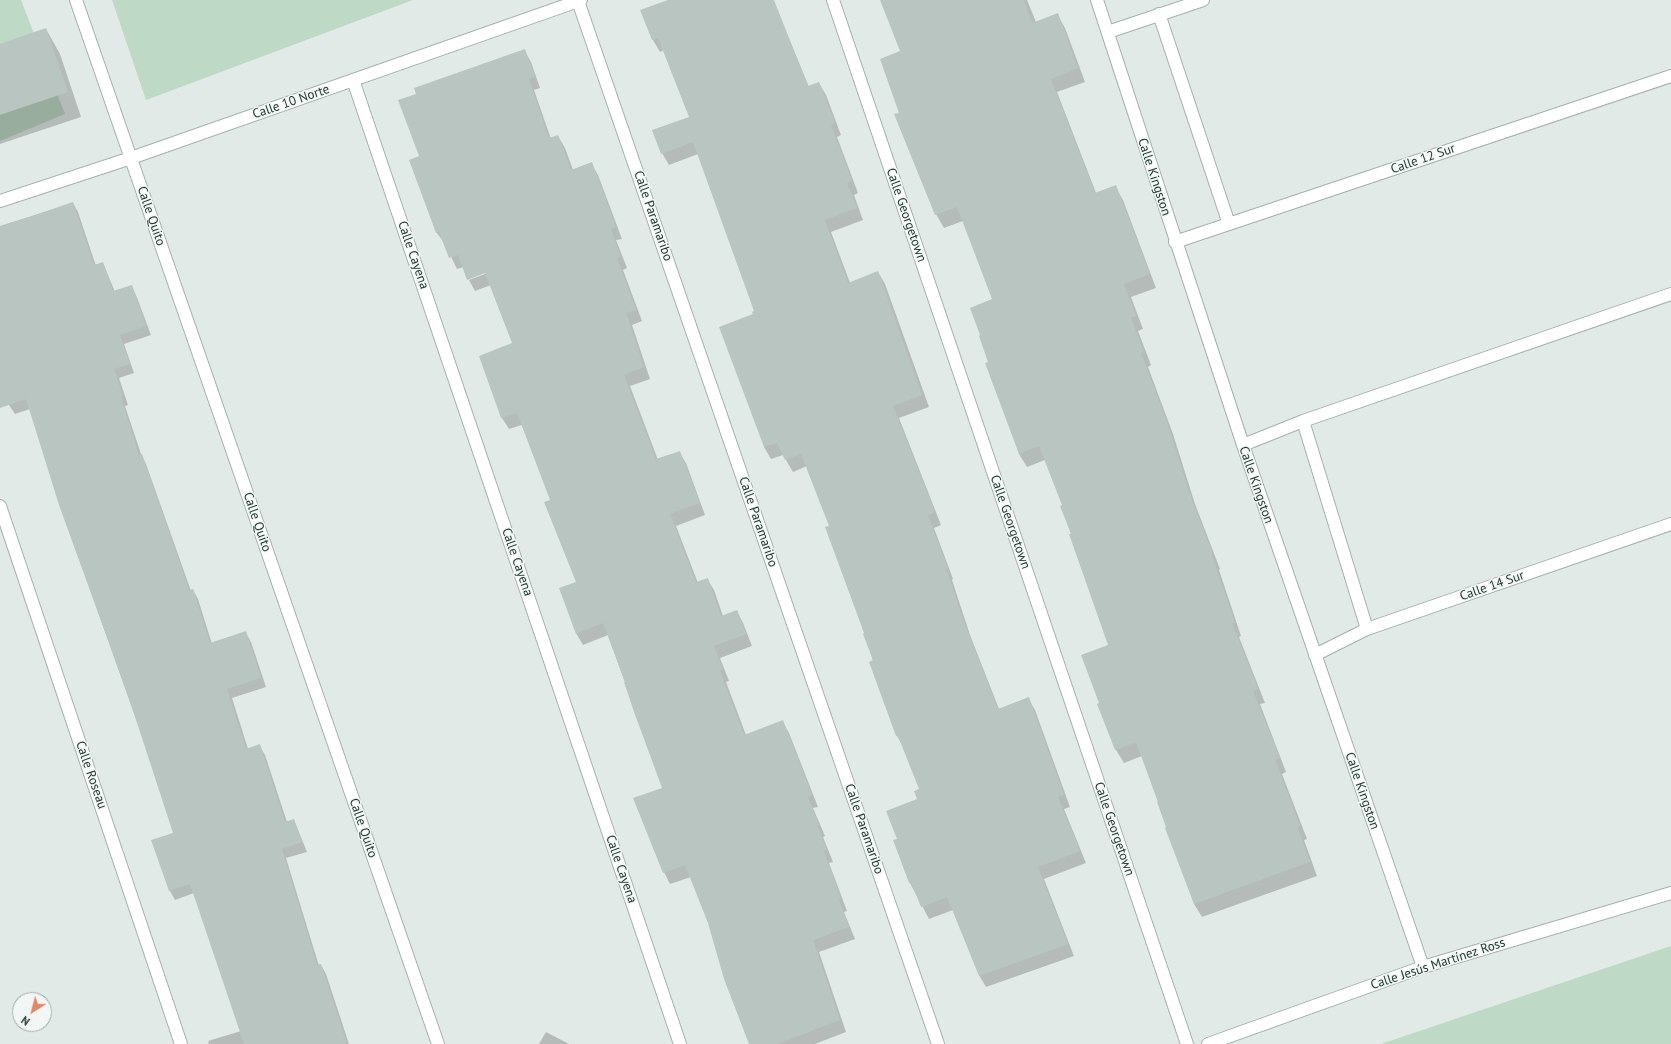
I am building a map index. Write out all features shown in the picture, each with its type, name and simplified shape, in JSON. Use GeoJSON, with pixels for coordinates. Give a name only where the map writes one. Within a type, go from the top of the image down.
{"type":"FeatureCollection","features":[{"type":"Feature","properties":{"kind":"street","name":"Calle Quito"},"geometry":{"type":"LineString","coordinates":[[76,0],[438,1044]]}},
{"type":"Feature","properties":{"kind":"street","name":"Calle 10 Norte"},"geometry":{"type":"LineString","coordinates":[[0,201],[131,158],[580,0]]}},
{"type":"Feature","properties":{"kind":"street","name":"Calle Paramaribo"},"geometry":{"type":"LineString","coordinates":[[580,0],[938,1044]]}},
{"type":"Feature","properties":{"kind":"street","name":"Calle Georgetown"},"geometry":{"type":"LineString","coordinates":[[833,0],[1187,1044]]}},
{"type":"Feature","properties":{"kind":"street","name":"Calle Kingston"},"geometry":{"type":"LineString","coordinates":[[1097,0],[1175,242],[1243,445],[1423,967]]}},
{"type":"Feature","properties":{"kind":"street"},"geometry":{"type":"LineString","coordinates":[[1108,32],[1203,0]]}},
{"type":"Feature","properties":{"kind":"street"},"geometry":{"type":"LineString","coordinates":[[1159,14],[1229,224]]}},
{"type":"Feature","properties":{"kind":"street","name":"Calle 12 Sur"},"geometry":{"type":"LineString","coordinates":[[1175,242],[1671,76]]}},
{"type":"Feature","properties":{"kind":"street","name":"Calle Cayena"},"geometry":{"type":"LineString","coordinates":[[353,80],[680,1044]]}},
{"type":"Feature","properties":{"kind":"street"},"geometry":{"type":"LineString","coordinates":[[1243,445],[1303,421],[1671,294]]}},
{"type":"Feature","properties":{"kind":"street"},"geometry":{"type":"LineString","coordinates":[[1303,421],[1367,629]]}},
{"type":"Feature","properties":{"kind":"street","name":"Calle Roseau"},"geometry":{"type":"LineString","coordinates":[[0,506],[181,1044]]}},
{"type":"Feature","properties":{"kind":"street","name":"Calle 14 Sur"},"geometry":{"type":"LineString","coordinates":[[1315,655],[1367,629],[1671,524]]}},
{"type":"Feature","properties":{"kind":"street","name":"Calle Jesús Martínez Ross"},"geometry":{"type":"LineString","coordinates":[[1208,1044],[1423,967],[1671,893]]}},
{"type":"Feature","properties":{"kind":"green space"},"geometry":{"type":"Polygon","coordinates":[[[0,0],[21,0],[65,114],[0,141],[0,0]]]}},
{"type":"Feature","properties":{"kind":"green space"},"geometry":{"type":"Polygon","coordinates":[[[112,0],[413,0],[146,100],[112,0]]]}},
{"type":"Feature","properties":{"kind":"green space"},"geometry":{"type":"Polygon","coordinates":[[[1671,946],[1671,1044],[1381,1044],[1671,946]]]}},
{"type":"Feature","properties":{"kind":"building"},"geometry":{"type":"Polygon","coordinates":[[[668,0],[774,0],[808,86],[819,82],[835,123],[831,125],[852,181],[847,183],[857,208],[825,220],[848,283],[878,271],[922,395],[893,406],[935,512],[928,515],[947,567],[946,568],[964,622],[998,709],[1029,697],[1064,795],[1058,797],[1080,851],[1038,867],[1068,944],[979,976],[947,897],[921,907],[911,882],[909,883],[893,840],[897,839],[886,811],[917,799],[914,791],[919,789],[898,736],[896,736],[869,662],[873,660],[825,527],[829,526],[801,454],[785,460],[777,443],[764,447],[719,327],[753,314],[752,312],[754,311],[693,142],[661,154],[652,130],[689,117],[658,38],[652,40],[640,10],[668,0]]]}},
{"type":"Feature","properties":{"kind":"building"},"geometry":{"type":"Polygon","coordinates":[[[880,0],[1024,0],[1032,23],[1058,13],[1078,68],[1051,79],[1095,193],[1116,185],[1150,274],[1124,284],[1136,316],[1131,318],[1144,352],[1141,353],[1166,419],[1188,489],[1213,555],[1212,556],[1235,623],[1232,623],[1258,689],[1253,691],[1280,758],[1275,760],[1300,826],[1297,827],[1310,862],[1194,904],[1165,828],[1166,827],[1158,802],[1136,742],[1115,750],[1097,704],[1099,703],[1081,655],[1108,645],[1069,534],[1071,534],[1060,506],[1062,505],[1039,446],[1019,454],[985,363],[988,362],[970,308],[992,299],[957,207],[935,215],[894,114],[899,113],[880,59],[900,51],[880,0]]]}},
{"type":"Feature","properties":{"kind":"building"},"geometry":{"type":"Polygon","coordinates":[[[46,28],[68,92],[0,115],[0,44],[46,28]]]}},
{"type":"Feature","properties":{"kind":"building"},"geometry":{"type":"Polygon","coordinates":[[[525,49],[535,77],[529,79],[549,138],[558,135],[571,170],[592,162],[616,227],[611,229],[621,257],[617,258],[636,310],[626,313],[644,367],[624,375],[656,459],[680,451],[700,503],[670,514],[696,582],[708,578],[721,616],[737,610],[746,634],[714,646],[723,670],[720,671],[744,735],[783,720],[812,795],[808,797],[827,850],[824,851],[849,927],[813,940],[840,1020],[777,1044],[749,1044],[724,979],[708,923],[685,865],[663,873],[633,798],[662,788],[633,709],[625,682],[603,623],[576,634],[559,588],[576,582],[544,502],[550,500],[517,413],[501,418],[479,356],[512,343],[485,273],[467,280],[458,255],[449,258],[439,232],[436,233],[409,160],[419,156],[398,100],[416,94],[414,88],[525,49]]]}},
{"type":"Feature","properties":{"kind":"building"},"geometry":{"type":"Polygon","coordinates":[[[73,202],[94,265],[103,262],[113,291],[132,285],[146,326],[120,335],[130,364],[114,369],[139,455],[142,454],[189,590],[193,589],[210,643],[246,631],[261,678],[227,689],[246,749],[260,744],[285,822],[294,819],[302,842],[282,849],[317,965],[321,964],[347,1044],[244,1044],[190,884],[169,891],[151,840],[173,833],[128,695],[59,505],[26,399],[0,408],[0,227],[73,202]]]}}]}
